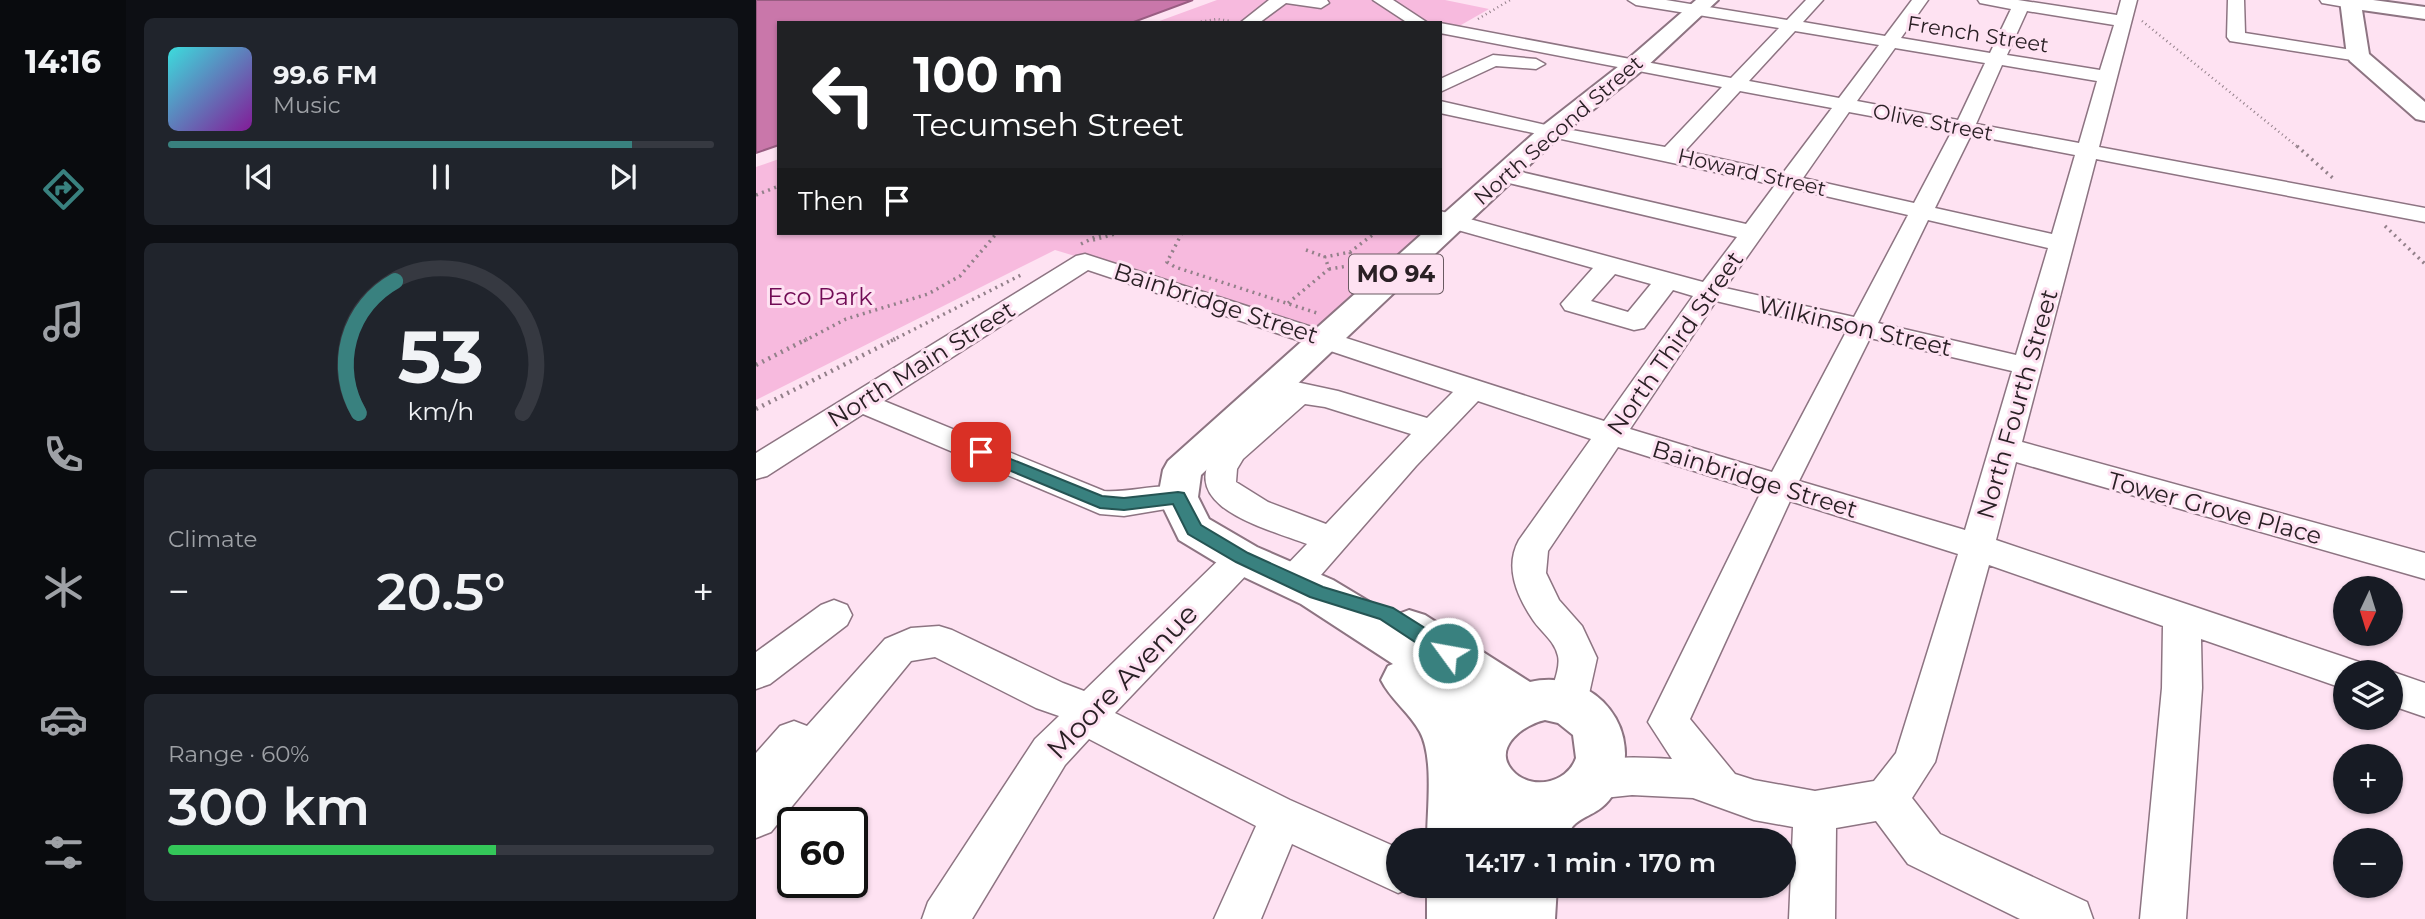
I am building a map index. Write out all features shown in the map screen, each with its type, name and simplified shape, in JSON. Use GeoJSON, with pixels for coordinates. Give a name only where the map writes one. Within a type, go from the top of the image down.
{"type":"FeatureCollection","features":[{"type":"Feature","properties":{"kind":"main road"},"geometry":{"type":"LineString","coordinates":[[2425,13],[2351,1],[2358,56],[2425,114]]}},
{"type":"Feature","properties":{"kind":"main road","name":"North Second Street"},"geometry":{"type":"LineString","coordinates":[[1447,220],[1504,175],[1550,132],[1626,72],[1702,5]]}},
{"type":"Feature","properties":{"kind":"main road","name":"North Second Street"},"geometry":{"type":"LineString","coordinates":[[1178,498],[1182,470],[1231,438],[1285,390],[1325,327],[1430,235]]}},
{"type":"Feature","properties":{"kind":"main road"},"geometry":{"type":"LineString","coordinates":[[1178,498],[1194,529],[1242,558],[1306,586],[1386,614],[1507,721]]}},
{"type":"Feature","properties":{"kind":"main road"},"geometry":{"type":"LineString","coordinates":[[1306,586],[1377,649],[1438,716],[1507,721],[1587,715],[1600,734],[1603,757],[1561,808],[1523,805],[1508,799],[1496,789]]}},
{"type":"Feature","properties":{"kind":"main road","name":"North Third Street"},"geometry":{"type":"LineString","coordinates":[[1494,828],[1496,789],[1486,777],[1482,747],[1507,721]]}},
{"type":"Feature","properties":{"kind":"main road","name":"North Third Street"},"geometry":{"type":"LineString","coordinates":[[1459,828],[1507,721]]}},
{"type":"Feature","properties":{"kind":"main road"},"geometry":{"type":"LineString","coordinates":[[1455,898],[1456,919]]}},
{"type":"Feature","properties":{"kind":"main road"},"geometry":{"type":"LineString","coordinates":[[1491,919],[1492,898]]}},
{"type":"Feature","properties":{"kind":"main road"},"geometry":{"type":"LineString","coordinates":[[1526,919],[1528,898]]}},
{"type":"Feature","properties":{"kind":"street"},"geometry":{"type":"LineString","coordinates":[[1251,21],[1280,0]]}},
{"type":"Feature","properties":{"kind":"street"},"geometry":{"type":"LineString","coordinates":[[1292,0],[1321,3]]}},
{"type":"Feature","properties":{"kind":"street"},"geometry":{"type":"LineString","coordinates":[[1381,0],[1417,21]]}},
{"type":"Feature","properties":{"kind":"street","name":"French Street"},"geometry":{"type":"LineString","coordinates":[[1636,0],[1702,5],[1791,26],[2106,77]]}},
{"type":"Feature","properties":{"kind":"street"},"geometry":{"type":"LineString","coordinates":[[1671,154],[1815,0]]}},
{"type":"Feature","properties":{"kind":"street","name":"North Third Street"},"geometry":{"type":"LineString","coordinates":[[1507,721],[1578,659],[1569,637],[1546,610],[1528,573],[1531,549],[1709,292],[1920,0]]}},
{"type":"Feature","properties":{"kind":"street"},"geometry":{"type":"LineString","coordinates":[[1986,0],[2129,20]]}},
{"type":"Feature","properties":{"kind":"street","name":"North Fourth Street"},"geometry":{"type":"LineString","coordinates":[[1886,799],[1914,762],[2085,163],[2106,77],[2129,20],[2129,0]]}},
{"type":"Feature","properties":{"kind":"street"},"geometry":{"type":"LineString","coordinates":[[2236,0],[2236,37],[2358,56]]}},
{"type":"Feature","properties":{"kind":"street"},"geometry":{"type":"LineString","coordinates":[[2328,0],[2351,1]]}},
{"type":"Feature","properties":{"kind":"street"},"geometry":{"type":"LineString","coordinates":[[1721,789],[1668,722],[1780,487],[1964,128],[2021,6]]}},
{"type":"Feature","properties":{"kind":"street","name":"Olive Street"},"geometry":{"type":"LineString","coordinates":[[1442,28],[1626,72],[1738,84],[1964,128],[2085,163]]}},
{"type":"Feature","properties":{"kind":"street"},"geometry":{"type":"LineString","coordinates":[[1442,85],[1493,60],[1626,72]]}},
{"type":"Feature","properties":{"kind":"street","name":"Howard Street"},"geometry":{"type":"LineString","coordinates":[[1445,113],[1671,154],[2062,244]]}},
{"type":"Feature","properties":{"kind":"street"},"geometry":{"type":"LineString","coordinates":[[2085,163],[2155,163],[2425,215]]}},
{"type":"Feature","properties":{"kind":"street"},"geometry":{"type":"LineString","coordinates":[[1504,175],[1752,233]]}},
{"type":"Feature","properties":{"kind":"street","name":"Wilkinson Street"},"geometry":{"type":"LineString","coordinates":[[1447,220],[1709,292],[2028,366]]}},
{"type":"Feature","properties":{"kind":"street","name":"Bainbridge Street"},"geometry":{"type":"LineString","coordinates":[[1083,249],[1248,314],[1325,327],[1474,388],[1610,435],[1977,547],[2333,669]]}},
{"type":"Feature","properties":{"kind":"street","name":"North Main Street"},"geometry":{"type":"LineString","coordinates":[[756,468],[862,403],[1083,249]]}},
{"type":"Feature","properties":{"kind":"street"},"geometry":{"type":"LineString","coordinates":[[1610,264],[1574,303],[1634,321],[1668,280]]}},
{"type":"Feature","properties":{"kind":"street"},"geometry":{"type":"LineString","coordinates":[[1306,586],[1333,540],[1474,388]]}},
{"type":"Feature","properties":{"kind":"street"},"geometry":{"type":"LineString","coordinates":[[1285,390],[1328,398],[1433,430]]}},
{"type":"Feature","properties":{"kind":"street"},"geometry":{"type":"LineString","coordinates":[[862,403],[1100,502],[1124,504],[1178,498]]}},
{"type":"Feature","properties":{"kind":"street"},"geometry":{"type":"LineString","coordinates":[[1231,438],[1220,477],[1223,491],[1240,503],[1333,540]]}},
{"type":"Feature","properties":{"kind":"street"},"geometry":{"type":"LineString","coordinates":[[756,440],[775,440],[788,447]]}},
{"type":"Feature","properties":{"kind":"street","name":"Tower Grove Place"},"geometry":{"type":"LineString","coordinates":[[2005,448],[2425,566]]}},
{"type":"Feature","properties":{"kind":"street","name":"Moore Avenue"},"geometry":{"type":"LineString","coordinates":[[945,919],[1050,752],[1242,558]]}},
{"type":"Feature","properties":{"kind":"street"},"geometry":{"type":"LineString","coordinates":[[756,673],[834,615]]}},
{"type":"Feature","properties":{"kind":"street"},"geometry":{"type":"LineString","coordinates":[[2163,919],[2182,688],[2182,617]]}},
{"type":"Feature","properties":{"kind":"street"},"geometry":{"type":"LineString","coordinates":[[756,783],[884,636]]}},
{"type":"Feature","properties":{"kind":"street"},"geometry":{"type":"LineString","coordinates":[[756,818],[898,650],[911,643],[939,641],[1086,713],[1282,817],[1386,865]]}},
{"type":"Feature","properties":{"kind":"street"},"geometry":{"type":"LineString","coordinates":[[2403,692],[2425,700]]}},
{"type":"Feature","properties":{"kind":"street"},"geometry":{"type":"LineString","coordinates":[[1561,808],[1632,776],[1693,779],[1755,800],[1815,811],[1886,799],[1924,849],[2070,919]]}},
{"type":"Feature","properties":{"kind":"street"},"geometry":{"type":"LineString","coordinates":[[1812,919],[1815,811]]}},
{"type":"Feature","properties":{"kind":"street"},"geometry":{"type":"LineString","coordinates":[[1237,919],[1282,817]]}},
{"type":"Feature","properties":{"kind":"path"},"geometry":{"type":"LineString","coordinates":[[1470,24],[1510,0]]}},
{"type":"Feature","properties":{"kind":"path"},"geometry":{"type":"LineString","coordinates":[[2129,20],[2144,22],[2224,85],[2342,187]]}},
{"type":"Feature","properties":{"kind":"path"},"geometry":{"type":"LineString","coordinates":[[1204,21],[1228,21]]}},
{"type":"Feature","properties":{"kind":"path"},"geometry":{"type":"LineString","coordinates":[[756,195],[777,187]]}},
{"type":"Feature","properties":{"kind":"path"},"geometry":{"type":"LineString","coordinates":[[2377,219],[2425,264]]}},
{"type":"Feature","properties":{"kind":"path"},"geometry":{"type":"LineString","coordinates":[[756,365],[846,320],[928,294],[960,276],[995,235]]}},
{"type":"Feature","properties":{"kind":"path"},"geometry":{"type":"LineString","coordinates":[[1083,249],[1100,235]]}},
{"type":"Feature","properties":{"kind":"path"},"geometry":{"type":"LineString","coordinates":[[1083,249],[1114,235]]}},
{"type":"Feature","properties":{"kind":"path"},"geometry":{"type":"LineString","coordinates":[[1181,235],[1167,262],[1175,268],[1288,303],[1325,327]]}},
{"type":"Feature","properties":{"kind":"path"},"geometry":{"type":"LineString","coordinates":[[1306,250],[1325,257],[1350,252],[1372,235]]}},
{"type":"Feature","properties":{"kind":"path"},"geometry":{"type":"LineString","coordinates":[[1350,252],[1354,265]]}},
{"type":"Feature","properties":{"kind":"path"},"geometry":{"type":"LineString","coordinates":[[1325,257],[1329,269]]}},
{"type":"Feature","properties":{"kind":"path"},"geometry":{"type":"LineString","coordinates":[[1288,303],[1329,269],[1354,265],[1376,273]]}},
{"type":"Feature","properties":{"kind":"path"},"geometry":{"type":"LineString","coordinates":[[756,409],[1027,272]]}},
{"type":"Feature","properties":{"kind":"green space"},"geometry":{"type":"Polygon","coordinates":[[[1217,0],[1445,0],[1489,9],[1442,36],[1442,21],[1159,21],[1217,0]]]}},
{"type":"Feature","properties":{"kind":"green space","name":"Eco Park"},"geometry":{"type":"Polygon","coordinates":[[[777,160],[777,235],[1431,235],[1321,330],[1055,250],[756,400],[756,167],[777,160]]]}},
{"type":"Feature","properties":{"kind":"shaded area"},"geometry":{"type":"Polygon","coordinates":[[[756,0],[1193,0],[1136,21],[777,21],[777,146],[756,153],[756,0]]]}},
{"type":"Feature","properties":{"kind":"route"},"geometry":{"type":"LineString","coordinates":[[981,452],[1100,502],[1113,505],[1178,498],[1194,529],[1242,558],[1317,592],[1386,614],[1448,653]]}}]}
